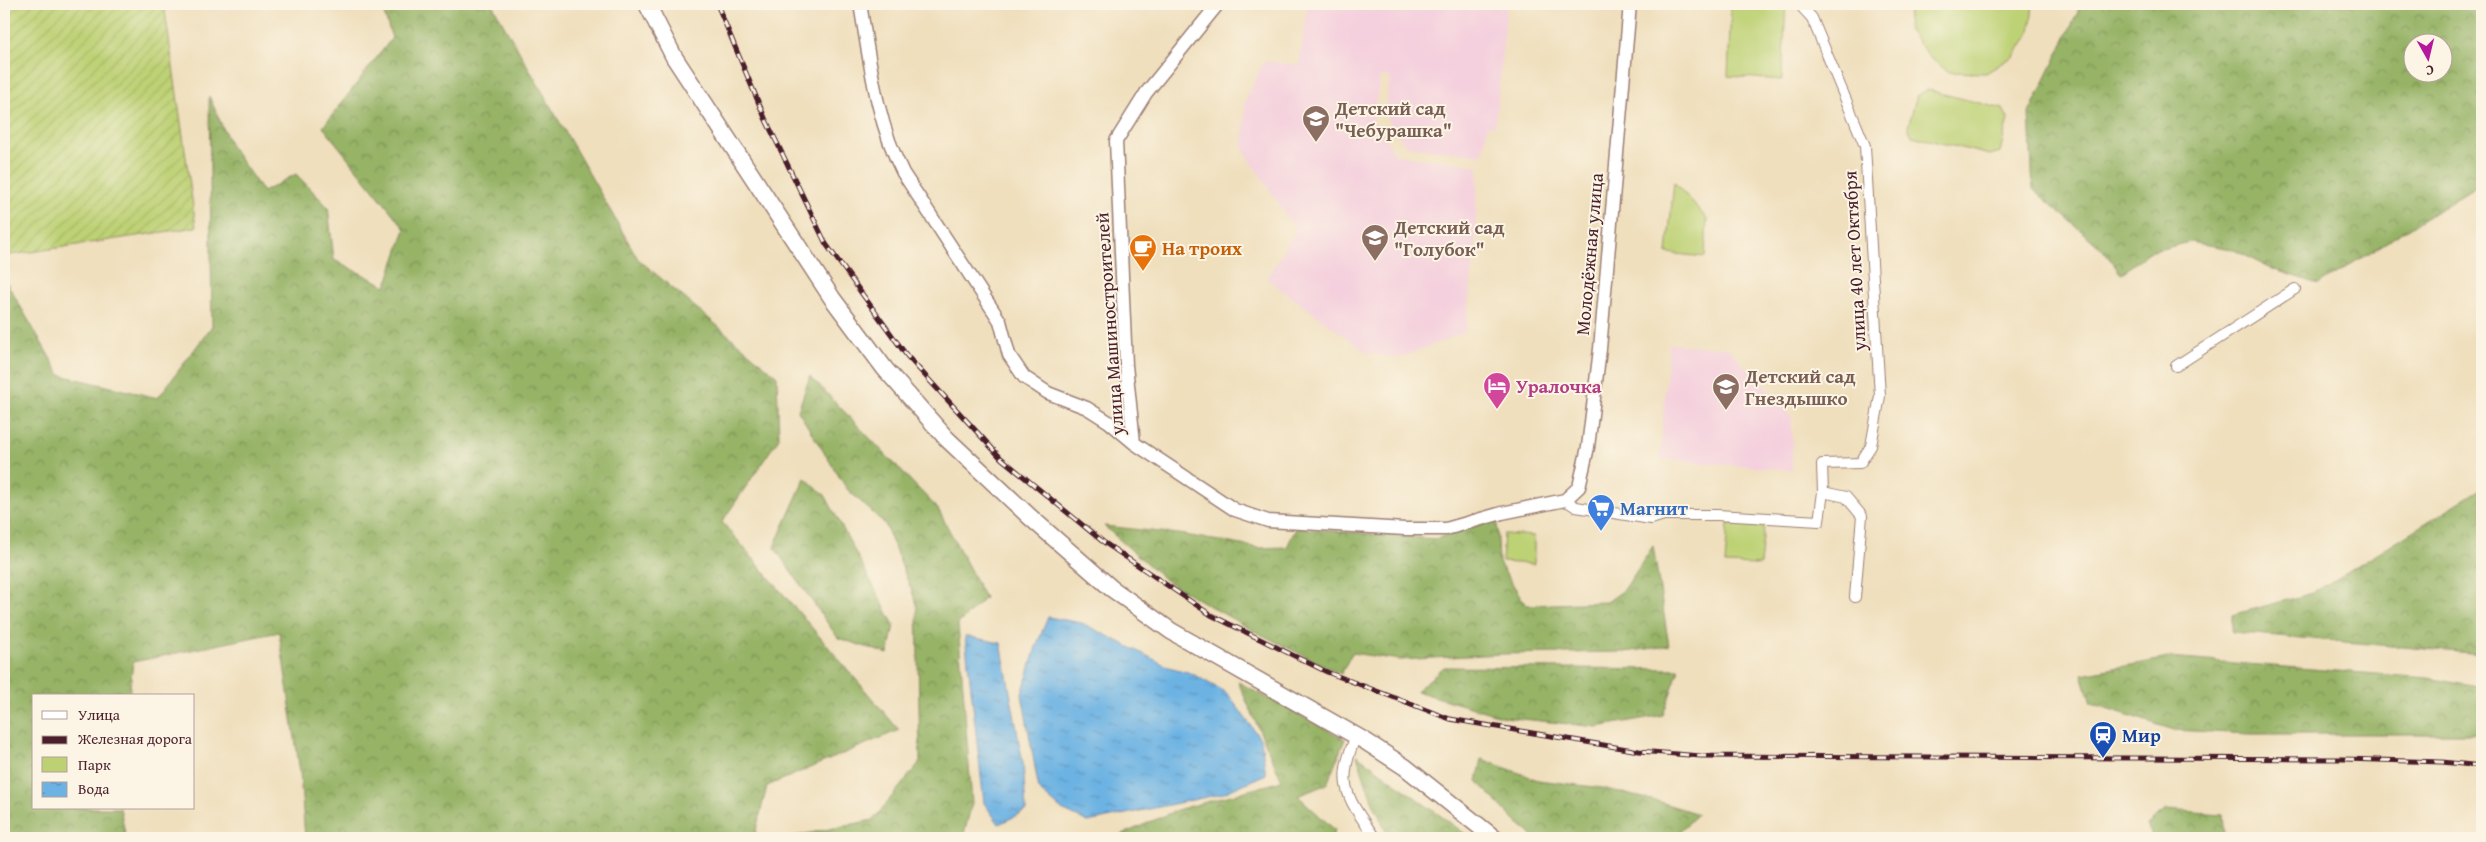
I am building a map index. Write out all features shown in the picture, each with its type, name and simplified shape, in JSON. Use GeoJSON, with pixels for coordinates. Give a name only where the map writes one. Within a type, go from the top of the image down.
{"type":"FeatureCollection","features":[{"type":"Feature","properties":{"kind":"main road"},"geometry":{"type":"LineString","coordinates":[[647,4],[674,58],[832,298],[885,369],[947,439],[1030,517],[1104,581],[1171,631],[1356,736],[1405,767],[1494,838]]}},
{"type":"Feature","properties":{"kind":"street"},"geometry":{"type":"LineString","coordinates":[[860,4],[876,95],[891,151],[903,173],[1000,321],[1009,355],[1024,378],[1048,393],[1087,408],[1134,442]]}},
{"type":"Feature","properties":{"kind":"street","name":"улица Машиностроителей"},"geometry":{"type":"LineString","coordinates":[[1218,4],[1146,93],[1116,141],[1126,365],[1134,442],[1236,510],[1268,520],[1405,529],[1446,529],[1502,513],[1565,500]]}},
{"type":"Feature","properties":{"kind":"street","name":"Молодёжная улица"},"geometry":{"type":"LineString","coordinates":[[1565,500],[1578,487],[1588,447],[1600,349],[1630,4]]}},
{"type":"Feature","properties":{"kind":"street","name":"улица 40 лет Октября"},"geometry":{"type":"LineString","coordinates":[[1799,4],[1812,18],[1865,146],[1880,396],[1872,446],[1860,463],[1822,464],[1823,492]]}},
{"type":"Feature","properties":{"kind":"street"},"geometry":{"type":"LineString","coordinates":[[2176,366],[2295,289]]}},
{"type":"Feature","properties":{"kind":"street"},"geometry":{"type":"LineString","coordinates":[[1565,500],[1576,507],[1651,519],[1664,515],[1717,515],[1819,521],[1823,492],[1846,497],[1862,516],[1855,597]]}},
{"type":"Feature","properties":{"kind":"street"},"geometry":{"type":"LineString","coordinates":[[1356,736],[1346,759],[1344,773],[1351,803],[1375,838]]}},
{"type":"Feature","properties":{"kind":"shaded area"},"geometry":{"type":"Polygon","coordinates":[[[1308,4],[1507,4],[1495,126],[1488,125],[1482,155],[1406,146],[1385,115],[1390,77],[1380,76],[1373,120],[1396,155],[1478,166],[1475,244],[1466,331],[1400,358],[1368,353],[1267,279],[1296,230],[1243,149],[1245,102],[1264,61],[1299,65],[1308,4]]]}},
{"type":"Feature","properties":{"kind":"shaded area","name":"Детский сад Гнездышко"},"geometry":{"type":"Polygon","coordinates":[[[1669,344],[1727,348],[1782,404],[1792,418],[1792,470],[1660,459],[1669,344]]]}},
{"type":"Feature","properties":{"kind":"green space"},"geometry":{"type":"Polygon","coordinates":[[[4,4],[164,4],[196,227],[4,256],[4,4]]]}},
{"type":"Feature","properties":{"kind":"green space"},"geometry":{"type":"Polygon","coordinates":[[[381,4],[492,4],[638,259],[777,376],[779,438],[722,522],[899,730],[767,786],[754,838],[305,838],[300,772],[279,632],[133,662],[129,694],[32,694],[32,810],[120,810],[126,838],[4,838],[4,278],[60,375],[158,398],[212,326],[209,96],[231,146],[263,192],[296,174],[328,207],[334,260],[386,286],[405,229],[323,127],[392,38],[381,4]]]}},
{"type":"Feature","properties":{"kind":"green space"},"geometry":{"type":"Polygon","coordinates":[[[1731,4],[1786,4],[1782,80],[1728,76],[1731,4]]]}},
{"type":"Feature","properties":{"kind":"green space"},"geometry":{"type":"Polygon","coordinates":[[[1910,4],[2033,4],[2030,33],[2014,56],[1986,73],[1948,72],[1928,55],[1907,27],[1910,4]]]}},
{"type":"Feature","properties":{"kind":"green space"},"geometry":{"type":"Polygon","coordinates":[[[2079,4],[2482,4],[2482,183],[2319,284],[2275,270],[2232,249],[2190,242],[2149,252],[2121,274],[2103,250],[2033,189],[2029,113],[2078,12],[2079,4]]]}},
{"type":"Feature","properties":{"kind":"green space"},"geometry":{"type":"Polygon","coordinates":[[[1928,90],[2003,109],[2008,119],[2000,152],[1990,155],[1912,136],[1908,127],[1917,95],[1928,90]]]}},
{"type":"Feature","properties":{"kind":"green space"},"geometry":{"type":"Polygon","coordinates":[[[1674,182],[1707,219],[1705,257],[1667,253],[1674,182]]]}},
{"type":"Feature","properties":{"kind":"green space"},"geometry":{"type":"Polygon","coordinates":[[[810,376],[938,509],[985,598],[958,624],[972,803],[963,838],[786,838],[873,820],[920,762],[917,604],[885,524],[847,489],[798,411],[810,376]]]}},
{"type":"Feature","properties":{"kind":"green space"},"geometry":{"type":"Polygon","coordinates":[[[805,478],[825,495],[894,625],[888,654],[838,638],[774,547],[805,478]]]}},
{"type":"Feature","properties":{"kind":"green space"},"geometry":{"type":"Polygon","coordinates":[[[2482,488],[2482,654],[2232,632],[2232,615],[2313,593],[2482,488]]]}},
{"type":"Feature","properties":{"kind":"green space"},"geometry":{"type":"Polygon","coordinates":[[[1497,519],[1499,563],[1526,605],[1607,602],[1624,590],[1653,546],[1669,646],[1625,652],[1500,654],[1400,660],[1352,653],[1341,674],[1250,629],[1168,582],[1104,526],[1179,534],[1259,548],[1287,547],[1296,528],[1435,539],[1497,519]]]}},
{"type":"Feature","properties":{"kind":"green space"},"geometry":{"type":"Polygon","coordinates":[[[1728,523],[1764,527],[1760,565],[1725,564],[1728,523]]]}},
{"type":"Feature","properties":{"kind":"green space"},"geometry":{"type":"Polygon","coordinates":[[[1504,534],[1534,536],[1534,564],[1502,562],[1504,534]]]}},
{"type":"Feature","properties":{"kind":"green space"},"geometry":{"type":"Polygon","coordinates":[[[2169,658],[2428,678],[2482,688],[2482,734],[2250,734],[2174,730],[2091,703],[2082,674],[2169,658]]]}},
{"type":"Feature","properties":{"kind":"green space"},"geometry":{"type":"Polygon","coordinates":[[[1444,667],[1679,669],[1663,715],[1597,727],[1504,717],[1416,691],[1444,667]]]}},
{"type":"Feature","properties":{"kind":"green space"},"geometry":{"type":"Polygon","coordinates":[[[1238,682],[1345,739],[1327,784],[1298,796],[1335,830],[1331,838],[1114,838],[1177,810],[1282,781],[1238,682]]]}},
{"type":"Feature","properties":{"kind":"green space"},"geometry":{"type":"Polygon","coordinates":[[[1357,755],[1471,838],[1389,838],[1371,798],[1357,755]]]}},
{"type":"Feature","properties":{"kind":"green space"},"geometry":{"type":"Polygon","coordinates":[[[1482,759],[1538,780],[1602,788],[1660,802],[1698,814],[1672,838],[1536,838],[1518,824],[1477,781],[1482,759]]]}},
{"type":"Feature","properties":{"kind":"green space"},"geometry":{"type":"Polygon","coordinates":[[[2166,810],[2223,814],[2225,838],[2153,838],[2147,825],[2166,810]]]}},
{"type":"Feature","properties":{"kind":"water"},"geometry":{"type":"Polygon","coordinates":[[[1048,617],[1082,623],[1169,667],[1191,673],[1228,694],[1261,740],[1266,774],[1221,794],[1088,822],[1062,810],[1039,790],[1022,694],[1036,647],[1048,617]]]}},
{"type":"Feature","properties":{"kind":"water"},"geometry":{"type":"Polygon","coordinates":[[[965,636],[1001,643],[1023,763],[1026,811],[999,824],[984,803],[965,636]]]}},
{"type":"Feature","properties":{"kind":"railway"},"geometry":{"type":"LineString","coordinates":[[717,4],[765,118],[826,244],[907,356],[1001,458],[1102,541],[1211,615],[1327,672],[1450,719],[1639,751],[1701,756],[2344,759],[2442,762],[2482,766]]}},
{"type":"Feature","properties":{"kind":"place","name":"Детский сад \"Чебурашка\""},"geometry":{"type":"Point","coordinates":[1316,143]}},
{"type":"Feature","properties":{"kind":"place","name":"Детский сад \"Голубок\""},"geometry":{"type":"Point","coordinates":[1375,262]}},
{"type":"Feature","properties":{"kind":"place","name":"На троих"},"geometry":{"type":"Point","coordinates":[1143,272]}},
{"type":"Feature","properties":{"kind":"place","name":"Уралочка"},"geometry":{"type":"Point","coordinates":[1497,410]}},
{"type":"Feature","properties":{"kind":"place","name":"Детский сад Гнездышко"},"geometry":{"type":"Point","coordinates":[1726,411]}},
{"type":"Feature","properties":{"kind":"place","name":"Магнит"},"geometry":{"type":"Point","coordinates":[1601,532]}},
{"type":"Feature","properties":{"kind":"place","name":"Мир"},"geometry":{"type":"Point","coordinates":[2103,759]}}]}
